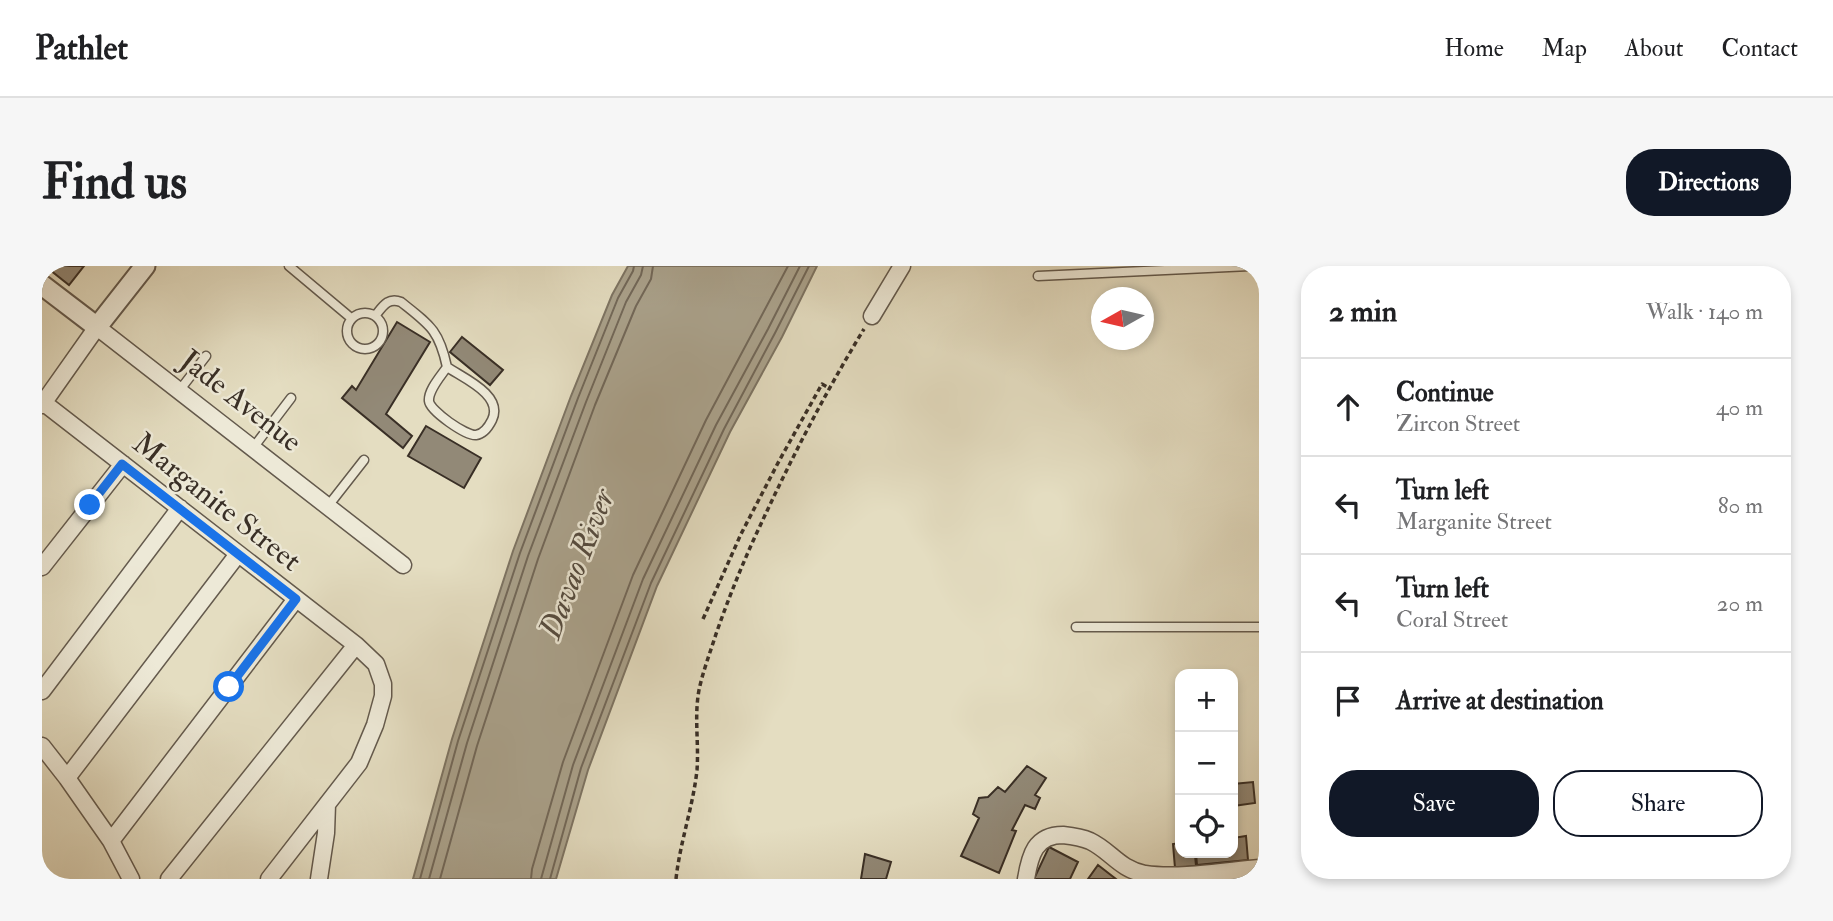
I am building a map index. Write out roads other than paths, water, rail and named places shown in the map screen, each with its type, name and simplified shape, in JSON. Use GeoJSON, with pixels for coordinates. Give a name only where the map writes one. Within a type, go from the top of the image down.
{"type":"FeatureCollection","features":[{"type":"Feature","properties":{"kind":"street"},"geometry":{"type":"LineString","coordinates":[[43,404],[97,327],[145,266]]}},
{"type":"Feature","properties":{"kind":"street"},"geometry":{"type":"LineString","coordinates":[[872,316],[902,266]]}},
{"type":"Feature","properties":{"kind":"street","name":"Jade Avenue"},"geometry":{"type":"LineString","coordinates":[[42,285],[403,565]]}},
{"type":"Feature","properties":{"kind":"street","name":"Marganite Street"},"geometry":{"type":"LineString","coordinates":[[43,404],[356,645],[376,664],[383,684],[383,696],[375,725],[359,763],[269,879]]}},
{"type":"Feature","properties":{"kind":"street"},"geometry":{"type":"LineString","coordinates":[[42,567],[122,464]]}},
{"type":"Feature","properties":{"kind":"street"},"geometry":{"type":"LineString","coordinates":[[42,691],[180,508]]}},
{"type":"Feature","properties":{"kind":"street"},"geometry":{"type":"LineString","coordinates":[[67,778],[238,554]]}},
{"type":"Feature","properties":{"kind":"street"},"geometry":{"type":"LineString","coordinates":[[111,841],[296,599]]}},
{"type":"Feature","properties":{"kind":"street"},"geometry":{"type":"LineString","coordinates":[[169,879],[356,645]]}},
{"type":"Feature","properties":{"kind":"street"},"geometry":{"type":"LineString","coordinates":[[42,746],[111,841],[131,879]]}},
{"type":"Feature","properties":{"kind":"street"},"geometry":{"type":"LineString","coordinates":[[319,879],[327,804]]}},
{"type":"Feature","properties":{"kind":"street"},"geometry":{"type":"LineString","coordinates":[[1026,879],[1030,859],[1037,845],[1043,839],[1058,835],[1091,842],[1129,870],[1147,874],[1188,874],[1259,868]]}},
{"type":"Feature","properties":{"kind":"lane"},"geometry":{"type":"LineString","coordinates":[[289,266],[351,318]]}},
{"type":"Feature","properties":{"kind":"lane"},"geometry":{"type":"LineString","coordinates":[[1038,276],[1250,266]]}},
{"type":"Feature","properties":{"kind":"lane"},"geometry":{"type":"LineString","coordinates":[[375,316],[388,301],[395,300],[433,328],[443,348],[447,367],[492,400],[494,416],[488,427],[476,435],[435,412],[430,405],[430,394],[447,367]]}},
{"type":"Feature","properties":{"kind":"lane"},"geometry":{"type":"LineString","coordinates":[[362,312],[375,316],[380,320],[383,333],[380,340],[370,348],[357,347],[348,337],[351,318],[362,312]]}},
{"type":"Feature","properties":{"kind":"lane"},"geometry":{"type":"LineString","coordinates":[[179,391],[206,356]]}},
{"type":"Feature","properties":{"kind":"lane"},"geometry":{"type":"LineString","coordinates":[[253,448],[291,398]]}},
{"type":"Feature","properties":{"kind":"lane"},"geometry":{"type":"LineString","coordinates":[[328,506],[364,460]]}},
{"type":"Feature","properties":{"kind":"lane"},"geometry":{"type":"LineString","coordinates":[[1076,627],[1259,627]]}},
{"type":"Feature","properties":{"kind":"water","name":"Davao River"},"geometry":{"type":"Polygon","coordinates":[[[628,266],[817,266],[730,432],[657,586],[588,770],[556,879],[413,879],[452,739],[513,551],[571,396],[612,295],[628,266]]]}}]}
